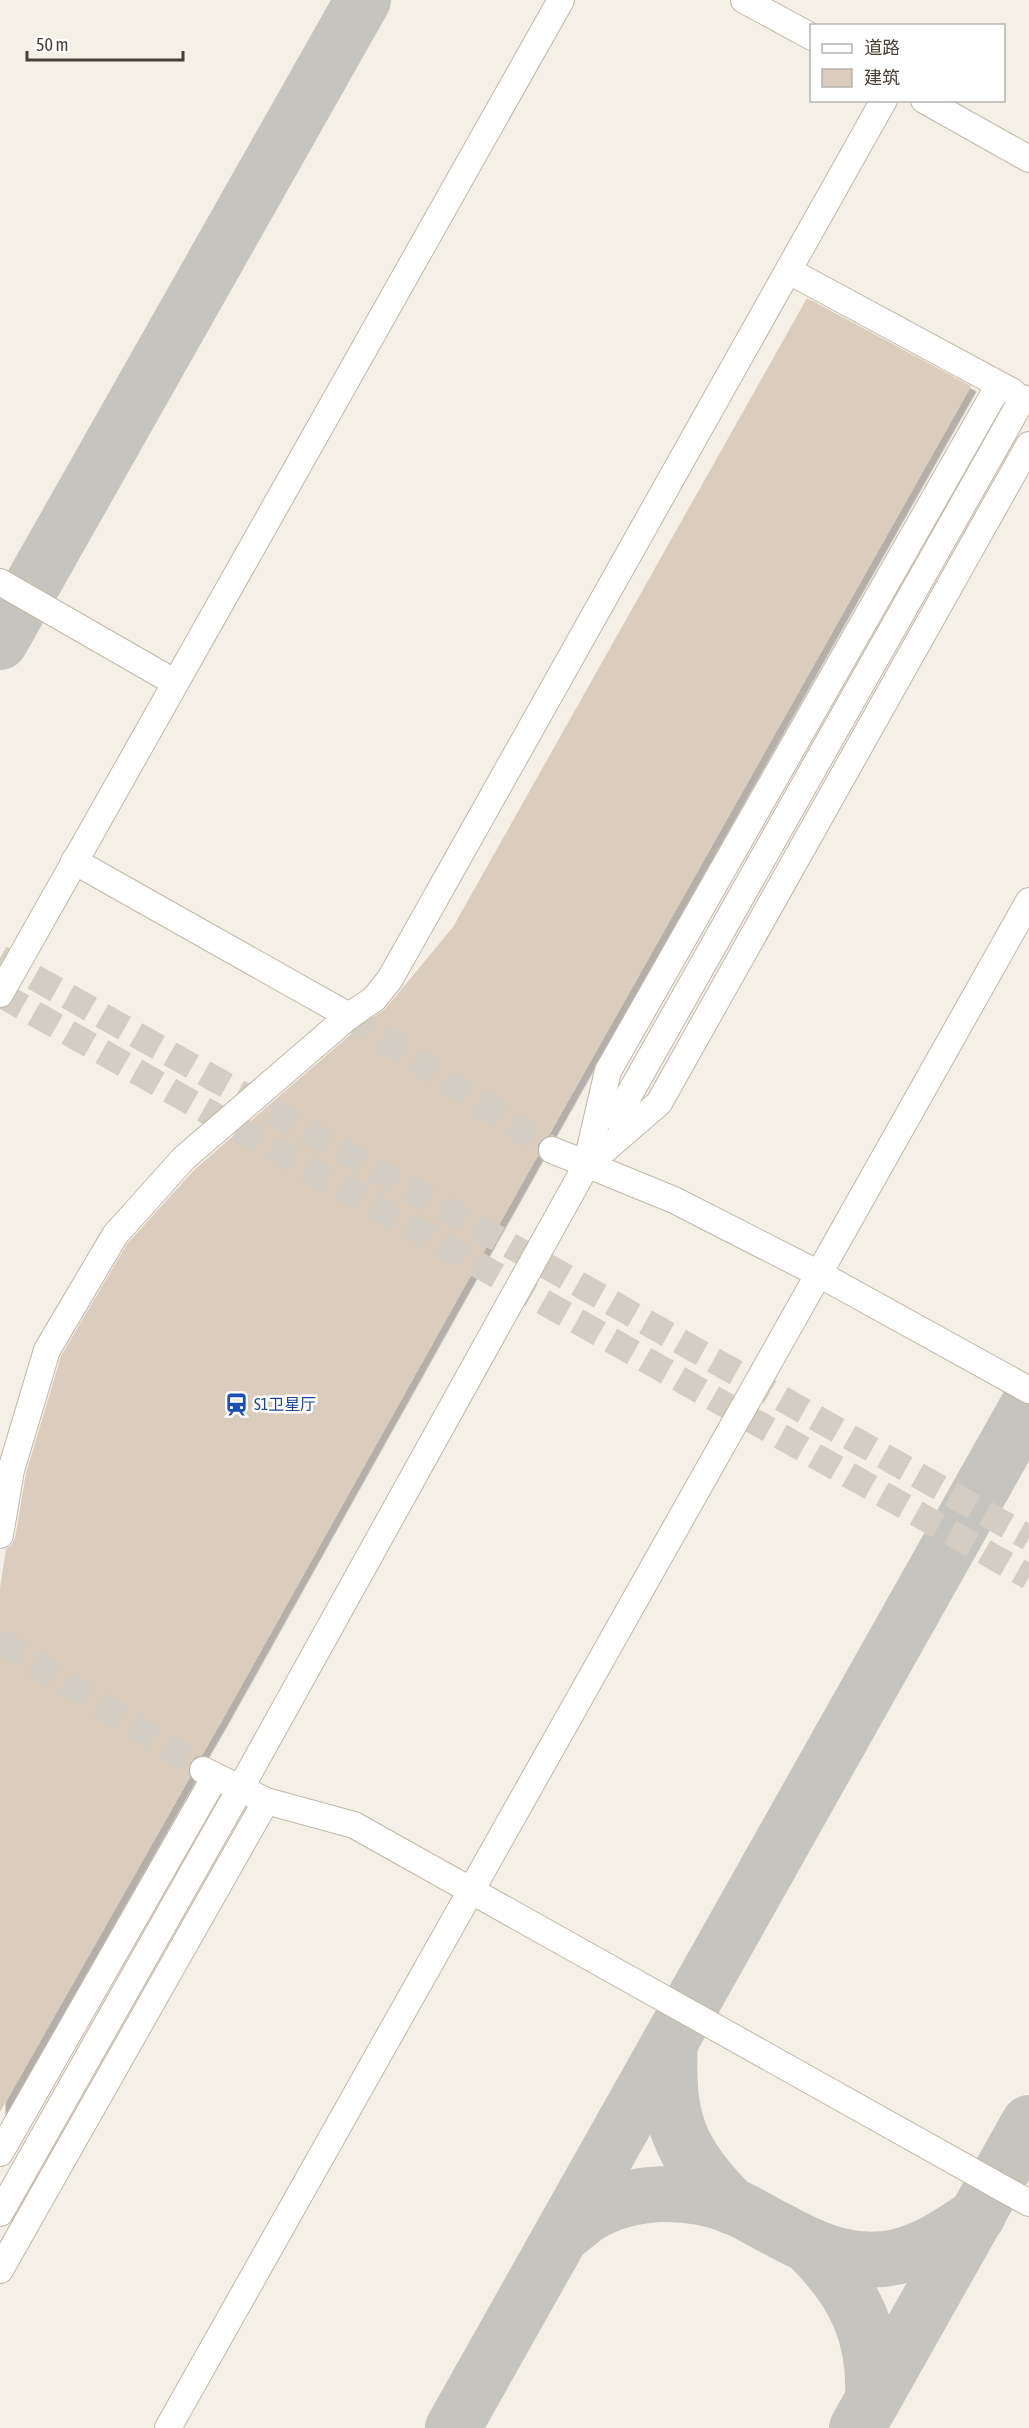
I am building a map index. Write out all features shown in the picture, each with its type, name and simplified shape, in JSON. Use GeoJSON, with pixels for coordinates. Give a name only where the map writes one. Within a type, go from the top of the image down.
{"type":"FeatureCollection","features":[{"type":"Feature","properties":{"kind":"lane"},"geometry":{"type":"LineString","coordinates":[[0,994],[174,682],[561,0]]}},
{"type":"Feature","properties":{"kind":"lane"},"geometry":{"type":"LineString","coordinates":[[744,0],[810,37]]}},
{"type":"Feature","properties":{"kind":"lane"},"geometry":{"type":"LineString","coordinates":[[0,1535],[11,1470],[47,1350],[115,1235],[184,1158],[349,1016],[374,999],[390,978],[884,102]]}},
{"type":"Feature","properties":{"kind":"lane"},"geometry":{"type":"LineString","coordinates":[[928,102],[1029,159]]}},
{"type":"Feature","properties":{"kind":"lane"},"geometry":{"type":"LineString","coordinates":[[616,1118],[1026,400],[789,271]]}},
{"type":"Feature","properties":{"kind":"lane"},"geometry":{"type":"LineString","coordinates":[[0,2213],[240,1789],[586,1166],[608,1071],[999,385]]}},
{"type":"Feature","properties":{"kind":"lane"},"geometry":{"type":"LineString","coordinates":[[586,1166],[659,1103],[1029,445]]}},
{"type":"Feature","properties":{"kind":"lane"},"geometry":{"type":"LineString","coordinates":[[0,582],[174,682]]}},
{"type":"Feature","properties":{"kind":"lane"},"geometry":{"type":"LineString","coordinates":[[74,861],[349,1016]]}},
{"type":"Feature","properties":{"kind":"lane"},"geometry":{"type":"LineString","coordinates":[[168,2428],[471,1889],[821,1275],[1029,902]]}},
{"type":"Feature","properties":{"kind":"lane"},"geometry":{"type":"LineString","coordinates":[[552,1150],[586,1166],[674,1200],[821,1275],[1029,1390]]}},
{"type":"Feature","properties":{"kind":"lane"},"geometry":{"type":"LineString","coordinates":[[0,2153],[209,1773],[266,1801],[354,1825],[1029,2203]]}},
{"type":"Feature","properties":{"kind":"lane"},"geometry":{"type":"LineString","coordinates":[[0,2270],[266,1801]]}},
{"type":"Feature","properties":{"kind":"building","name":"S1卫星厅"},"geometry":{"type":"Polygon","coordinates":[[[807,298],[971,386],[549,1135],[538,1144],[538,1155],[220,1724],[202,1755],[195,1757],[190,1763],[188,1770],[190,1777],[0,2112],[0,1588],[6,1549],[15,1538],[26,1473],[61,1356],[127,1244],[195,1169],[358,1028],[385,1009],[453,927],[807,298]]]}},
{"type":"Feature","properties":{"kind":"taxiway"},"geometry":{"type":"LineString","coordinates":[[0,642],[363,0]]}},
{"type":"Feature","properties":{"kind":"taxiway"},"geometry":{"type":"LineString","coordinates":[[453,2428],[1029,1404]]}},
{"type":"Feature","properties":{"kind":"taxiway"},"geometry":{"type":"LineString","coordinates":[[670,2042],[670,2093],[679,2133],[699,2169],[733,2207]]}},
{"type":"Feature","properties":{"kind":"taxiway"},"geometry":{"type":"LineString","coordinates":[[857,2428],[1029,2123]]}},
{"type":"Feature","properties":{"kind":"taxiway"},"geometry":{"type":"LineString","coordinates":[[562,2235],[587,2215],[625,2199],[679,2194],[715,2200],[732,2206],[828,2253],[869,2260],[897,2257],[922,2249],[978,2215]]}},
{"type":"Feature","properties":{"kind":"taxiway"},"geometry":{"type":"LineString","coordinates":[[810,2247],[839,2281],[860,2316],[871,2355],[873,2400]]}},
{"type":"Feature","properties":{"kind":"tunnel"},"geometry":{"type":"LineString","coordinates":[[0,958],[1029,1538]]}},
{"type":"Feature","properties":{"kind":"tunnel"},"geometry":{"type":"LineString","coordinates":[[0,994],[1029,1577]]}},
{"type":"Feature","properties":{"kind":"tunnel"},"geometry":{"type":"LineString","coordinates":[[349,1016],[552,1150]]}},
{"type":"Feature","properties":{"kind":"tunnel"},"geometry":{"type":"LineString","coordinates":[[0,1641],[203,1770]]}},
{"type":"Feature","properties":{"kind":"place","name":"S1卫星厅"},"geometry":{"type":"Point","coordinates":[236,1404]}}]}
